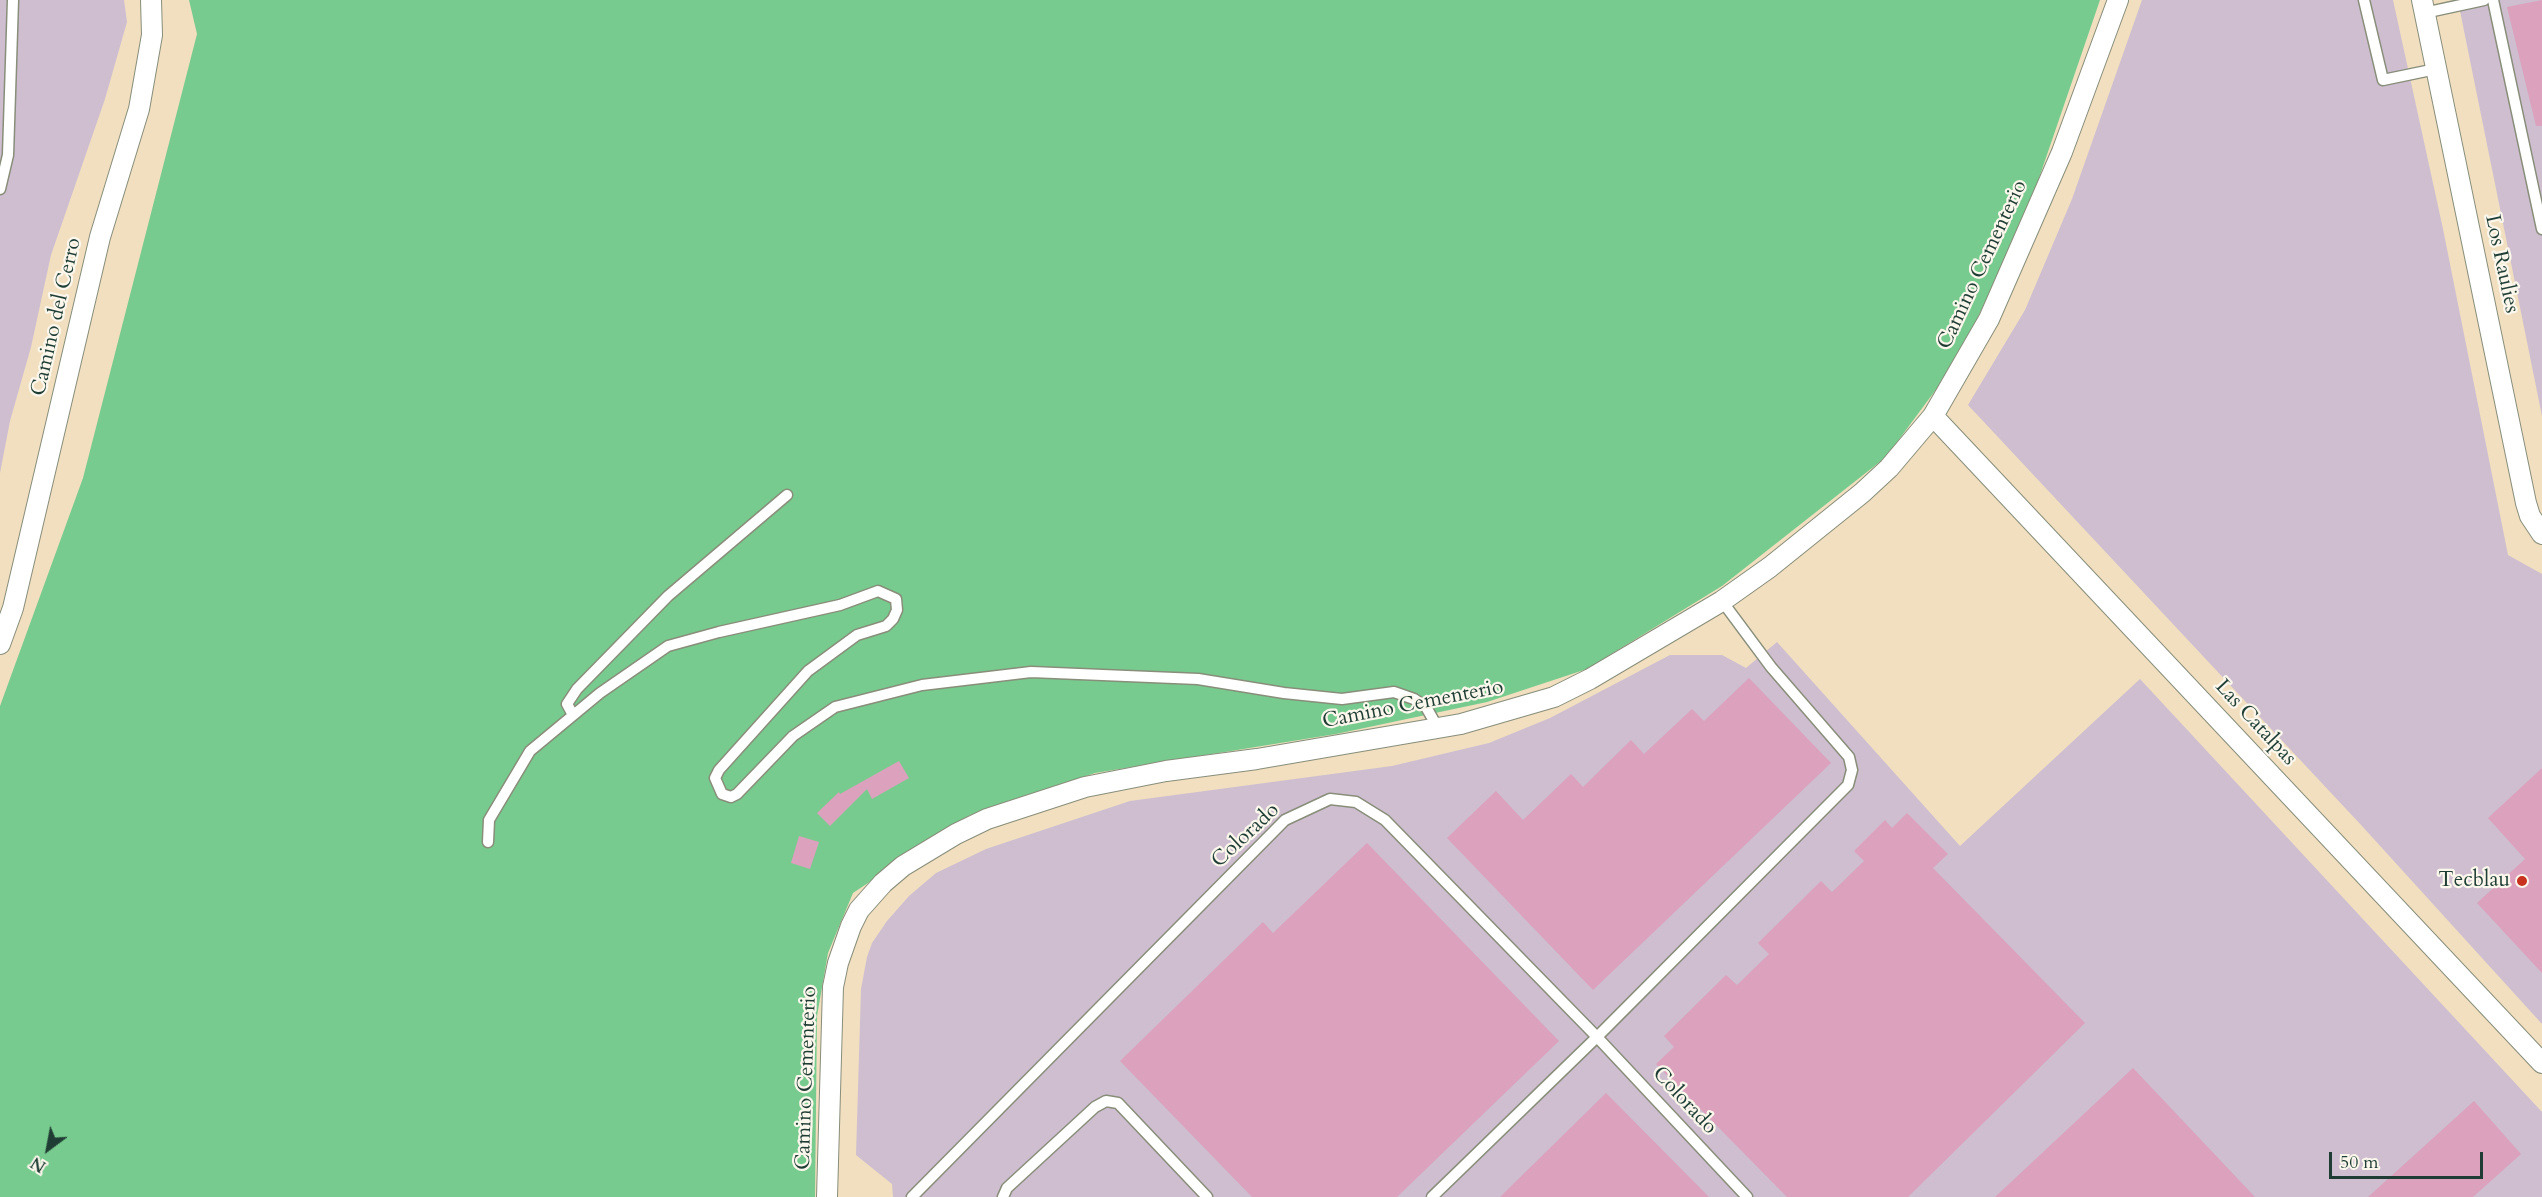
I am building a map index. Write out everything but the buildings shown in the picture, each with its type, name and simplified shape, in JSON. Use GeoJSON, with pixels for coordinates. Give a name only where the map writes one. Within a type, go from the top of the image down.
{"type":"FeatureCollection","features":[{"type":"Feature","properties":{"kind":"street","name":"Camino del Cerro"},"geometry":{"type":"LineString","coordinates":[[0,644],[13,608],[100,237],[139,110],[152,35],[151,0]]}},
{"type":"Feature","properties":{"kind":"street","name":"Camino Cementerio"},"geometry":{"type":"LineString","coordinates":[[827,1197],[831,1011],[838,963],[859,910],[883,883],[903,866],[956,834],[987,819],[1085,787],[1166,771],[1257,759],[1438,728],[1486,718],[1554,697],[1590,679],[1722,601],[1802,543],[1862,493],[1889,468],[1934,416],[1993,308],[2062,152],[2118,0]]}},
{"type":"Feature","properties":{"kind":"street","name":"Los Raulies"},"geometry":{"type":"LineString","coordinates":[[2423,6],[2526,503],[2530,516],[2542,534]]}},
{"type":"Feature","properties":{"kind":"street","name":"Las Catalpas"},"geometry":{"type":"LineString","coordinates":[[1934,416],[2542,1063]]}},
{"type":"Feature","properties":{"kind":"lane"},"geometry":{"type":"LineString","coordinates":[[0,189],[8,155],[13,0]]}},
{"type":"Feature","properties":{"kind":"lane"},"geometry":{"type":"LineString","coordinates":[[2364,0],[2383,80],[2436,69]]}},
{"type":"Feature","properties":{"kind":"lane"},"geometry":{"type":"LineString","coordinates":[[2423,6],[2484,0]]}},
{"type":"Feature","properties":{"kind":"lane"},"geometry":{"type":"LineString","coordinates":[[2493,0],[2542,229]]}},
{"type":"Feature","properties":{"kind":"lane"},"geometry":{"type":"LineString","coordinates":[[573,715],[569,709],[570,698],[610,655],[668,596],[787,495]]}},
{"type":"Feature","properties":{"kind":"lane"},"geometry":{"type":"LineString","coordinates":[[488,842],[489,820],[531,751],[600,693],[668,646],[840,605],[878,591],[896,599],[897,610],[893,619],[886,626],[857,635],[808,672],[719,770],[715,778],[717,788],[723,794],[731,797],[737,794],[794,736],[835,707],[922,685],[1031,672],[1198,679],[1284,693],[1342,699],[1394,692],[1414,699],[1426,707],[1438,728]]}},
{"type":"Feature","properties":{"kind":"lane"},"geometry":{"type":"LineString","coordinates":[[1432,1197],[1597,1037],[1848,785],[1852,770],[1849,757],[1771,667],[1722,601]]}},
{"type":"Feature","properties":{"kind":"lane","name":"Colorado"},"geometry":{"type":"LineString","coordinates":[[912,1197],[1285,820],[1330,799],[1356,802],[1385,820],[1597,1037],[1747,1197]]}},
{"type":"Feature","properties":{"kind":"lane"},"geometry":{"type":"LineString","coordinates":[[1003,1197],[1007,1188],[1095,1107],[1106,1101],[1118,1103],[1207,1197]]}},
{"type":"Feature","properties":{"kind":"shaded area"},"geometry":{"type":"Polygon","coordinates":[[[0,0],[124,0],[127,22],[105,99],[51,255],[31,347],[10,421],[0,473],[0,0]]]}},
{"type":"Feature","properties":{"kind":"shaded area"},"geometry":{"type":"Polygon","coordinates":[[[2142,0],[2393,0],[2443,229],[2508,555],[2542,574],[2542,1024],[2362,826],[1968,405],[2025,310],[2072,199],[2142,0]]]}},
{"type":"Feature","properties":{"kind":"shaded area"},"geometry":{"type":"Polygon","coordinates":[[[2458,0],[2542,0],[2542,416],[2459,6],[2458,0]]]}},
{"type":"Feature","properties":{"kind":"shaded area"},"geometry":{"type":"Polygon","coordinates":[[[1777,642],[1960,846],[2140,679],[2542,1112],[2542,1197],[893,1197],[892,1184],[856,1155],[861,989],[867,957],[872,943],[887,921],[909,896],[936,873],[986,849],[1130,801],[1392,766],[1489,743],[1550,718],[1670,655],[1722,655],[1746,668],[1777,642]]]}},
{"type":"Feature","properties":{"kind":"green space"},"geometry":{"type":"Polygon","coordinates":[[[189,0],[2100,0],[2026,216],[1957,361],[1886,457],[1722,586],[1587,669],[1487,702],[1336,734],[1095,773],[970,815],[853,893],[828,953],[817,1016],[815,1197],[0,1197],[0,706],[83,478],[197,34],[189,0]]]}},
{"type":"Feature","properties":{"kind":"place","name":"Tecblau"},"geometry":{"type":"Point","coordinates":[2522,881]}}]}
